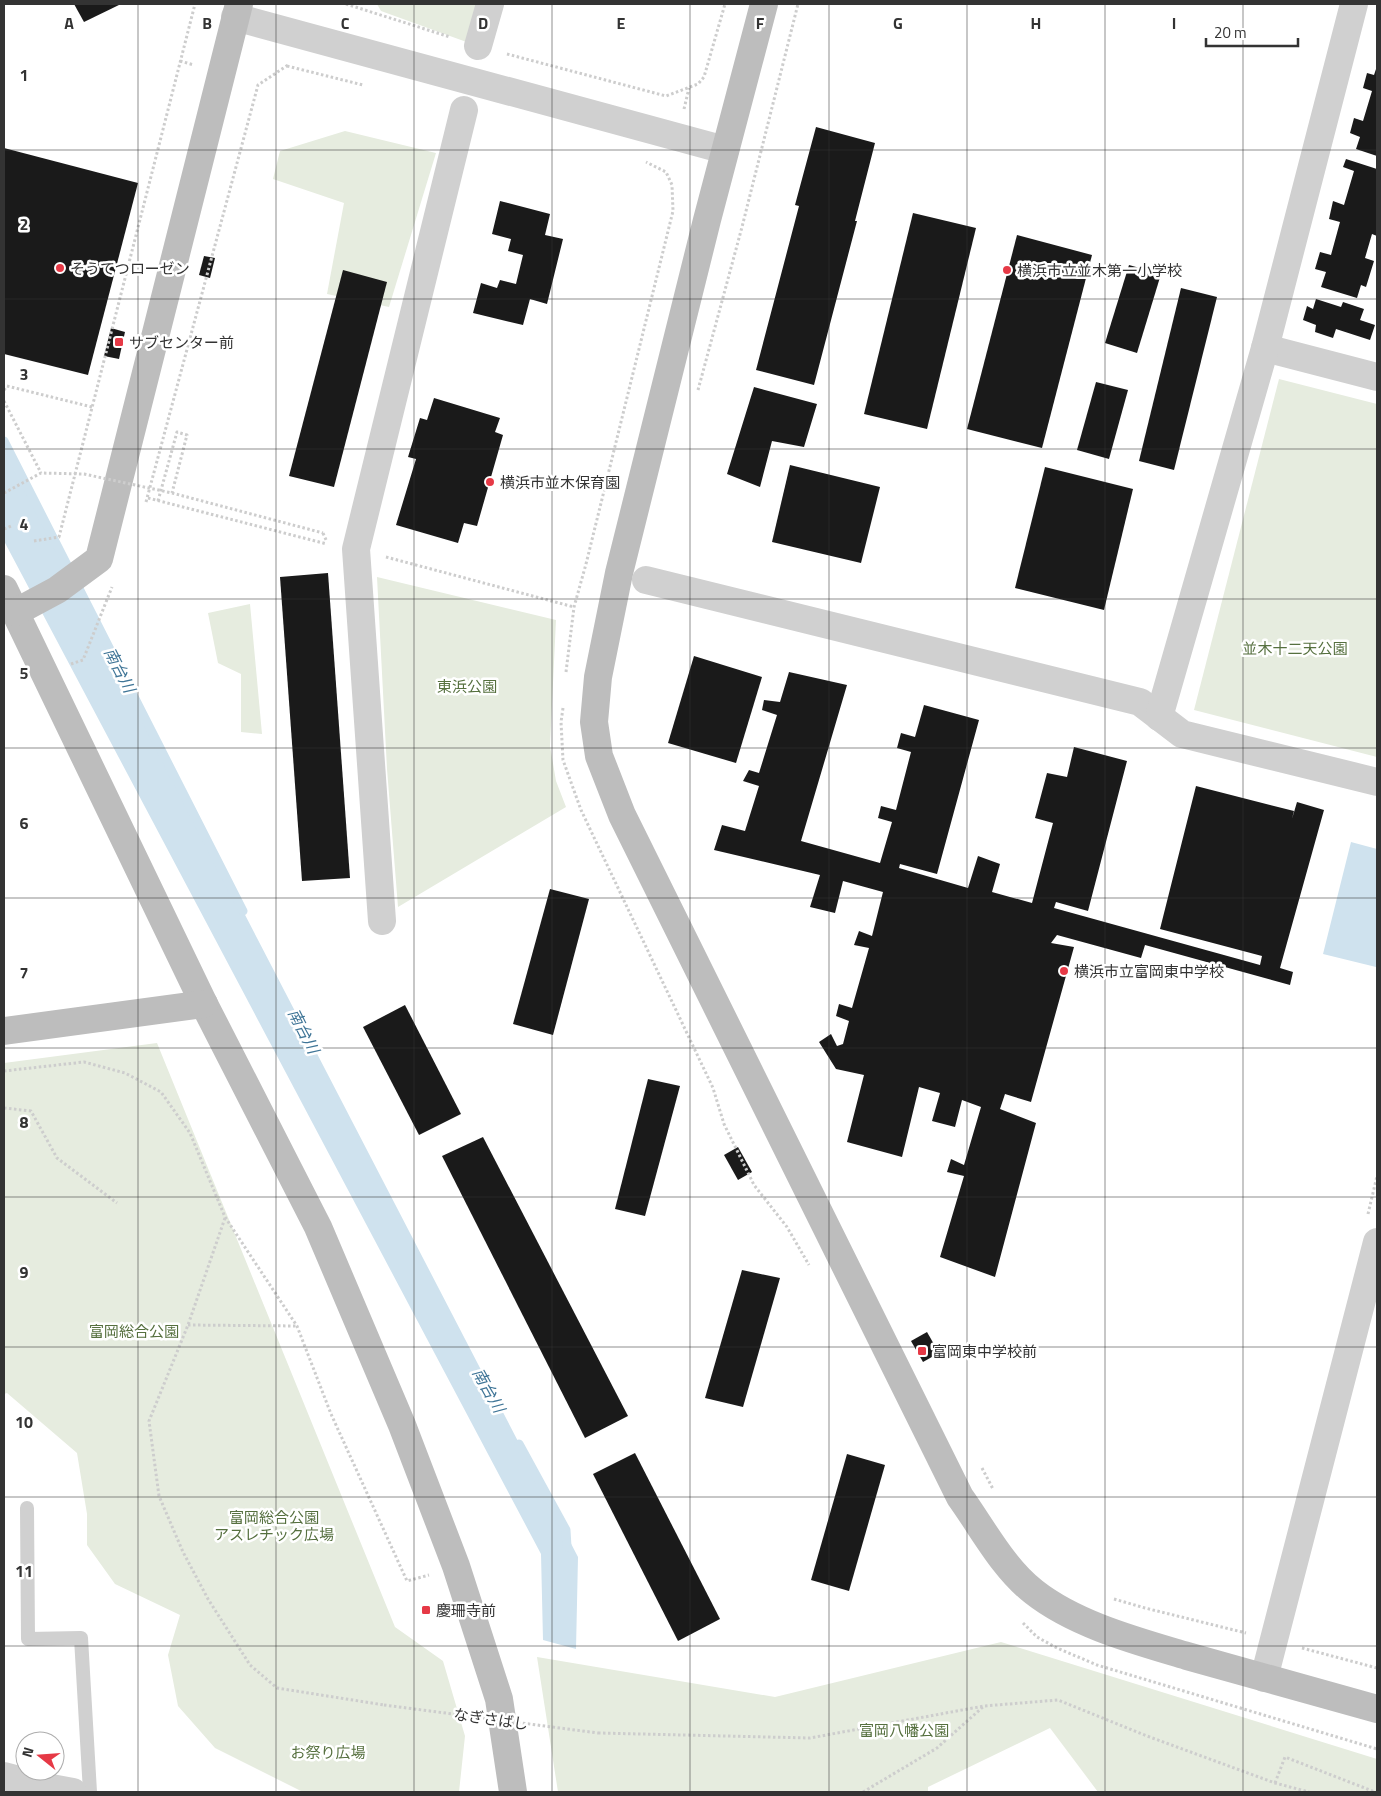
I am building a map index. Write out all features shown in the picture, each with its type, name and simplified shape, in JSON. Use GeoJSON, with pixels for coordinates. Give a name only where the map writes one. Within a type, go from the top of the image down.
{"type":"FeatureCollection","features":[{"type":"Feature","properties":{"kind":"street"},"geometry":{"type":"LineString","coordinates":[[478,46],[490,4]]}},
{"type":"Feature","properties":{"kind":"street"},"geometry":{"type":"LineString","coordinates":[[764,4],[725,150],[619,573],[598,677],[594,722],[599,756],[622,815],[960,1497],[1007,1566],[1033,1591],[1053,1606],[1111,1632],[1264,1678],[1377,1709]]}},
{"type":"Feature","properties":{"kind":"street"},"geometry":{"type":"LineString","coordinates":[[1159,717],[1265,348],[1354,4]]}},
{"type":"Feature","properties":{"kind":"street"},"geometry":{"type":"LineString","coordinates":[[513,1792],[499,1699],[456,1566],[402,1425],[318,1227],[204,1004],[10,600],[57,590],[99,560],[237,10],[296,33],[725,150]]}},
{"type":"Feature","properties":{"kind":"street"},"geometry":{"type":"LineString","coordinates":[[382,922],[356,549],[464,110]]}},
{"type":"Feature","properties":{"kind":"street"},"geometry":{"type":"LineString","coordinates":[[1265,348],[1377,377]]}},
{"type":"Feature","properties":{"kind":"street"},"geometry":{"type":"LineString","coordinates":[[646,580],[1140,702],[1182,734],[1377,782]]}},
{"type":"Feature","properties":{"kind":"street"},"geometry":{"type":"LineString","coordinates":[[4,1031],[204,1004]]}},
{"type":"Feature","properties":{"kind":"street"},"geometry":{"type":"LineString","coordinates":[[1264,1678],[1377,1242]]}},
{"type":"Feature","properties":{"kind":"street"},"geometry":{"type":"LineString","coordinates":[[4,1776],[46,1788],[73,1792]]}},
{"type":"Feature","properties":{"kind":"lane"},"geometry":{"type":"LineString","coordinates":[[27,1508],[28,1639],[81,1638],[90,1792]]}},
{"type":"Feature","properties":{"kind":"path"},"geometry":{"type":"LineString","coordinates":[[34,541],[59,537],[195,4]]}},
{"type":"Feature","properties":{"kind":"path"},"geometry":{"type":"LineString","coordinates":[[346,4],[478,46],[666,96],[698,84],[704,77],[724,4]]}},
{"type":"Feature","properties":{"kind":"path"},"geometry":{"type":"LineString","coordinates":[[695,398],[742,227],[798,4]]}},
{"type":"Feature","properties":{"kind":"path"},"geometry":{"type":"LineString","coordinates":[[144,507],[258,85],[287,66],[296,33]]}},
{"type":"Feature","properties":{"kind":"path"},"geometry":{"type":"LineString","coordinates":[[287,66],[371,87]]}},
{"type":"Feature","properties":{"kind":"path"},"geometry":{"type":"LineString","coordinates":[[566,674],[574,607],[673,211],[672,185],[666,172],[645,161]]}},
{"type":"Feature","properties":{"kind":"path"},"geometry":{"type":"LineString","coordinates":[[4,390],[7,386],[92,407]]}},
{"type":"Feature","properties":{"kind":"path"},"geometry":{"type":"LineString","coordinates":[[4,400],[41,473]]}},
{"type":"Feature","properties":{"kind":"path"},"geometry":{"type":"LineString","coordinates":[[158,501],[176,432],[187,435],[172,493]]}},
{"type":"Feature","properties":{"kind":"path"},"geometry":{"type":"LineString","coordinates":[[4,493],[41,473],[84,474],[172,493],[323,533]]}},
{"type":"Feature","properties":{"kind":"path"},"geometry":{"type":"LineString","coordinates":[[4,529],[11,526]]}},
{"type":"Feature","properties":{"kind":"path"},"geometry":{"type":"LineString","coordinates":[[83,660],[116,579]]}},
{"type":"Feature","properties":{"kind":"path"},"geometry":{"type":"LineString","coordinates":[[563,706],[563,760],[581,810],[713,1088],[724,1124],[754,1185],[787,1227],[811,1267]]}},
{"type":"Feature","properties":{"kind":"path"},"geometry":{"type":"LineString","coordinates":[[4,1071],[84,1062],[125,1073],[161,1092],[190,1133],[225,1218],[297,1326],[331,1414],[407,1581],[456,1566]]}},
{"type":"Feature","properties":{"kind":"path"},"geometry":{"type":"LineString","coordinates":[[4,1108],[31,1111],[56,1158],[117,1203]]}},
{"type":"Feature","properties":{"kind":"path","name":"なぎさばし"},"geometry":{"type":"LineString","coordinates":[[225,1218],[188,1325],[149,1421],[159,1496],[183,1552],[208,1599],[250,1665],[277,1688],[384,1705],[598,1733],[810,1738],[984,1706],[1058,1700],[1147,1736],[1275,1783],[1309,1792]]}},
{"type":"Feature","properties":{"kind":"path"},"geometry":{"type":"LineString","coordinates":[[188,1325],[297,1326]]}},
{"type":"Feature","properties":{"kind":"path"},"geometry":{"type":"LineString","coordinates":[[979,1464],[993,1489]]}},
{"type":"Feature","properties":{"kind":"path"},"geometry":{"type":"LineString","coordinates":[[1109,1597],[1144,1608],[1257,1635],[1268,1628],[1277,1630],[1291,1634],[1301,1648],[1377,1668]]}},
{"type":"Feature","properties":{"kind":"path"},"geometry":{"type":"LineString","coordinates":[[1017,1616],[1037,1638],[1097,1664],[1377,1749]]}},
{"type":"Feature","properties":{"kind":"path"},"geometry":{"type":"LineString","coordinates":[[863,1792],[937,1748],[984,1706]]}},
{"type":"Feature","properties":{"kind":"path"},"geometry":{"type":"LineString","coordinates":[[1275,1783],[1285,1757],[1376,1792]]}},
{"type":"Feature","properties":{"kind":"green space"},"geometry":{"type":"Polygon","coordinates":[[[377,4],[483,4],[472,44],[381,11],[377,4]]]}},
{"type":"Feature","properties":{"kind":"green space"},"geometry":{"type":"Polygon","coordinates":[[[345,131],[436,153],[389,307],[327,294],[344,203],[273,179],[280,151],[345,131]]]}},
{"type":"Feature","properties":{"kind":"green space","name":"並木十二天公園"},"geometry":{"type":"Polygon","coordinates":[[[1279,379],[1377,404],[1377,757],[1194,710],[1279,379]]]}},
{"type":"Feature","properties":{"kind":"green space","name":"東浜公園"},"geometry":{"type":"Polygon","coordinates":[[[377,577],[556,620],[550,746],[556,781],[566,807],[398,907],[387,769],[377,577]]]}},
{"type":"Feature","properties":{"kind":"green space"},"geometry":{"type":"Polygon","coordinates":[[[250,604],[262,734],[241,732],[241,674],[218,663],[208,613],[250,604]]]}},
{"type":"Feature","properties":{"kind":"green space","name":"富岡総合公園"},"geometry":{"type":"Polygon","coordinates":[[[157,1043],[395,1627],[443,1661],[465,1736],[459,1792],[303,1792],[215,1748],[178,1706],[168,1655],[180,1615],[115,1584],[87,1545],[87,1514],[77,1453],[7,1393],[4,1394],[4,1063],[157,1043]]]}},
{"type":"Feature","properties":{"kind":"green space","name":"富岡八幡公園"},"geometry":{"type":"Polygon","coordinates":[[[1001,1642],[1377,1759],[1377,1792],[1098,1792],[1050,1728],[928,1787],[928,1792],[558,1792],[537,1657],[775,1697],[1001,1642]]]}},
{"type":"Feature","properties":{"kind":"water"},"geometry":{"type":"Polygon","coordinates":[[[4,450],[578,1557],[576,1649],[543,1640],[541,1554],[4,541],[4,450]]]}},
{"type":"Feature","properties":{"kind":"water"},"geometry":{"type":"Polygon","coordinates":[[[1351,842],[1377,849],[1376,967],[1323,954],[1351,842]]]}},
{"type":"Feature","properties":{"kind":"building"},"geometry":{"type":"Polygon","coordinates":[[[74,4],[121,4],[84,22],[74,4]]]}},
{"type":"Feature","properties":{"kind":"building"},"geometry":{"type":"Polygon","coordinates":[[[1377,66],[1377,156],[1356,149],[1360,137],[1350,133],[1354,118],[1363,121],[1372,91],[1363,88],[1367,73],[1374,75],[1377,66]]]}},
{"type":"Feature","properties":{"kind":"building"},"geometry":{"type":"Polygon","coordinates":[[[816,127],[875,143],[855,221],[857,221],[814,385],[756,370],[799,206],[795,205],[816,127]]]}},
{"type":"Feature","properties":{"kind":"building","name":"そうてつローゼン"},"geometry":{"type":"Polygon","coordinates":[[[4,148],[138,183],[88,375],[4,354],[4,148]]]}},
{"type":"Feature","properties":{"kind":"building"},"geometry":{"type":"Polygon","coordinates":[[[1346,159],[1377,169],[1377,236],[1372,234],[1365,258],[1374,261],[1366,287],[1361,285],[1357,298],[1321,287],[1326,272],[1315,269],[1320,252],[1331,255],[1340,222],[1329,219],[1333,201],[1344,205],[1354,171],[1343,167],[1346,159]]]}},
{"type":"Feature","properties":{"kind":"building"},"geometry":{"type":"Polygon","coordinates":[[[500,201],[550,214],[545,235],[563,239],[547,304],[530,299],[523,325],[473,313],[481,283],[497,288],[500,280],[516,284],[523,255],[508,251],[511,239],[492,234],[500,201]]]}},
{"type":"Feature","properties":{"kind":"building"},"geometry":{"type":"Polygon","coordinates":[[[913,213],[976,228],[927,429],[864,414],[913,213]]]}},
{"type":"Feature","properties":{"kind":"building"},"geometry":{"type":"Polygon","coordinates":[[[1017,235],[1092,255],[1042,448],[967,429],[1017,235]]]}},
{"type":"Feature","properties":{"kind":"building"},"geometry":{"type":"Polygon","coordinates":[[[204,256],[215,258],[210,278],[199,275],[204,256]]]}},
{"type":"Feature","properties":{"kind":"building"},"geometry":{"type":"Polygon","coordinates":[[[1129,265],[1161,274],[1137,353],[1105,343],[1129,265]]]}},
{"type":"Feature","properties":{"kind":"building"},"geometry":{"type":"Polygon","coordinates":[[[343,270],[387,282],[334,487],[289,476],[343,270]]]}},
{"type":"Feature","properties":{"kind":"building"},"geometry":{"type":"Polygon","coordinates":[[[1181,288],[1217,297],[1174,470],[1139,461],[1181,288]]]}},
{"type":"Feature","properties":{"kind":"building"},"geometry":{"type":"Polygon","coordinates":[[[1316,299],[1341,307],[1343,302],[1364,309],[1360,320],[1375,325],[1370,340],[1336,329],[1333,338],[1315,332],[1316,325],[1303,320],[1307,306],[1313,309],[1316,299]]]}},
{"type":"Feature","properties":{"kind":"building"},"geometry":{"type":"Polygon","coordinates":[[[111,328],[125,332],[119,359],[104,356],[111,328]]]}},
{"type":"Feature","properties":{"kind":"building"},"geometry":{"type":"Polygon","coordinates":[[[1096,382],[1128,390],[1109,459],[1077,450],[1096,382]]]}},
{"type":"Feature","properties":{"kind":"building"},"geometry":{"type":"Polygon","coordinates":[[[754,387],[817,404],[804,447],[772,441],[760,487],[727,474],[754,387]]]}},
{"type":"Feature","properties":{"kind":"building"},"geometry":{"type":"Polygon","coordinates":[[[434,398],[500,418],[495,432],[503,435],[477,526],[464,523],[458,543],[396,525],[416,459],[408,457],[420,418],[427,420],[434,398]]]}},
{"type":"Feature","properties":{"kind":"building"},"geometry":{"type":"Polygon","coordinates":[[[790,465],[880,487],[861,563],[772,542],[790,465]]]}},
{"type":"Feature","properties":{"kind":"building"},"geometry":{"type":"Polygon","coordinates":[[[1045,467],[1133,489],[1104,610],[1015,588],[1045,467]]]}},
{"type":"Feature","properties":{"kind":"building"},"geometry":{"type":"Polygon","coordinates":[[[328,573],[350,878],[302,881],[280,577],[328,573]]]}},
{"type":"Feature","properties":{"kind":"building"},"geometry":{"type":"Polygon","coordinates":[[[694,656],[762,677],[736,763],[668,743],[694,656]]]}},
{"type":"Feature","properties":{"kind":"building"},"geometry":{"type":"Polygon","coordinates":[[[789,672],[847,685],[801,841],[880,863],[892,822],[878,818],[881,806],[896,810],[911,752],[897,748],[901,733],[915,737],[924,705],[979,720],[937,874],[900,864],[899,868],[968,888],[978,856],[1000,864],[992,892],[1032,903],[1053,823],[1035,818],[1047,773],[1067,777],[1074,747],[1127,761],[1088,911],[1056,902],[1054,908],[1260,965],[1262,956],[1160,929],[1196,786],[1294,811],[1292,819],[1297,802],[1324,810],[1280,968],[1293,972],[1290,985],[1145,945],[1141,958],[1057,935],[1051,943],[1074,947],[1031,1102],[1005,1094],[1000,1109],[1036,1123],[995,1277],[940,1257],[964,1176],[947,1172],[951,1159],[964,1165],[981,1107],[962,1100],[955,1127],[932,1121],[940,1093],[919,1087],[902,1157],[847,1142],[864,1075],[836,1069],[819,1042],[831,1034],[837,1046],[843,1044],[849,1021],[836,1016],[839,1004],[852,1008],[869,948],[854,945],[859,931],[872,936],[883,892],[843,881],[835,913],[810,907],[820,875],[714,850],[722,825],[745,831],[759,786],[743,781],[749,770],[759,773],[777,715],[762,710],[764,700],[780,702],[789,672]]]}},
{"type":"Feature","properties":{"kind":"building"},"geometry":{"type":"Polygon","coordinates":[[[550,889],[589,899],[553,1035],[513,1024],[550,889]]]}},
{"type":"Feature","properties":{"kind":"building"},"geometry":{"type":"Polygon","coordinates":[[[405,1005],[461,1114],[419,1135],[363,1027],[405,1005]]]}},
{"type":"Feature","properties":{"kind":"building"},"geometry":{"type":"Polygon","coordinates":[[[648,1079],[680,1086],[645,1216],[615,1209],[648,1079]]]}},
{"type":"Feature","properties":{"kind":"building"},"geometry":{"type":"Polygon","coordinates":[[[483,1137],[628,1416],[585,1438],[442,1156],[483,1137]]]}},
{"type":"Feature","properties":{"kind":"building"},"geometry":{"type":"Polygon","coordinates":[[[738,1147],[752,1172],[738,1180],[724,1155],[738,1147]]]}},
{"type":"Feature","properties":{"kind":"building"},"geometry":{"type":"Polygon","coordinates":[[[742,1270],[780,1278],[743,1407],[705,1398],[742,1270]]]}},
{"type":"Feature","properties":{"kind":"building"},"geometry":{"type":"Polygon","coordinates":[[[927,1332],[939,1353],[923,1362],[911,1341],[927,1332]]]}},
{"type":"Feature","properties":{"kind":"building"},"geometry":{"type":"Polygon","coordinates":[[[635,1453],[720,1619],[678,1641],[593,1474],[635,1453]]]}},
{"type":"Feature","properties":{"kind":"building"},"geometry":{"type":"Polygon","coordinates":[[[847,1454],[885,1465],[849,1591],[811,1580],[847,1454]]]}},
{"type":"Feature","properties":{"kind":"waterway","name":"南台川"},"geometry":{"type":"LineString","coordinates":[[4,441],[243,911]]}},
{"type":"Feature","properties":{"kind":"waterway","name":"南台川"},"geometry":{"type":"LineString","coordinates":[[519,1444],[566,1530],[567,1547]]}},
{"type":"Feature","properties":{"kind":"place","name":"そうてつローゼン"},"geometry":{"type":"Point","coordinates":[60,268]}},
{"type":"Feature","properties":{"kind":"place","name":"横浜市立並木第一小学校"},"geometry":{"type":"Point","coordinates":[1007,270]}},
{"type":"Feature","properties":{"kind":"place","name":"サブセンター前"},"geometry":{"type":"Point","coordinates":[119,342]}},
{"type":"Feature","properties":{"kind":"place","name":"横浜市並木保育園"},"geometry":{"type":"Point","coordinates":[490,482]}},
{"type":"Feature","properties":{"kind":"place","name":"横浜市立富岡東中学校"},"geometry":{"type":"Point","coordinates":[1064,971]}},
{"type":"Feature","properties":{"kind":"place","name":"富岡東中学校前"},"geometry":{"type":"Point","coordinates":[922,1351]}},
{"type":"Feature","properties":{"kind":"place","name":"慶珊寺前"},"geometry":{"type":"Point","coordinates":[426,1610]}},
{"type":"Feature","properties":{"kind":"park label","name":"富岡総合公園 アスレチック広場"},"geometry":{"type":"Point","coordinates":[274,1526]}},
{"type":"Feature","properties":{"kind":"park label","name":"お祭り広場"},"geometry":{"type":"Point","coordinates":[328,1752]}}]}
